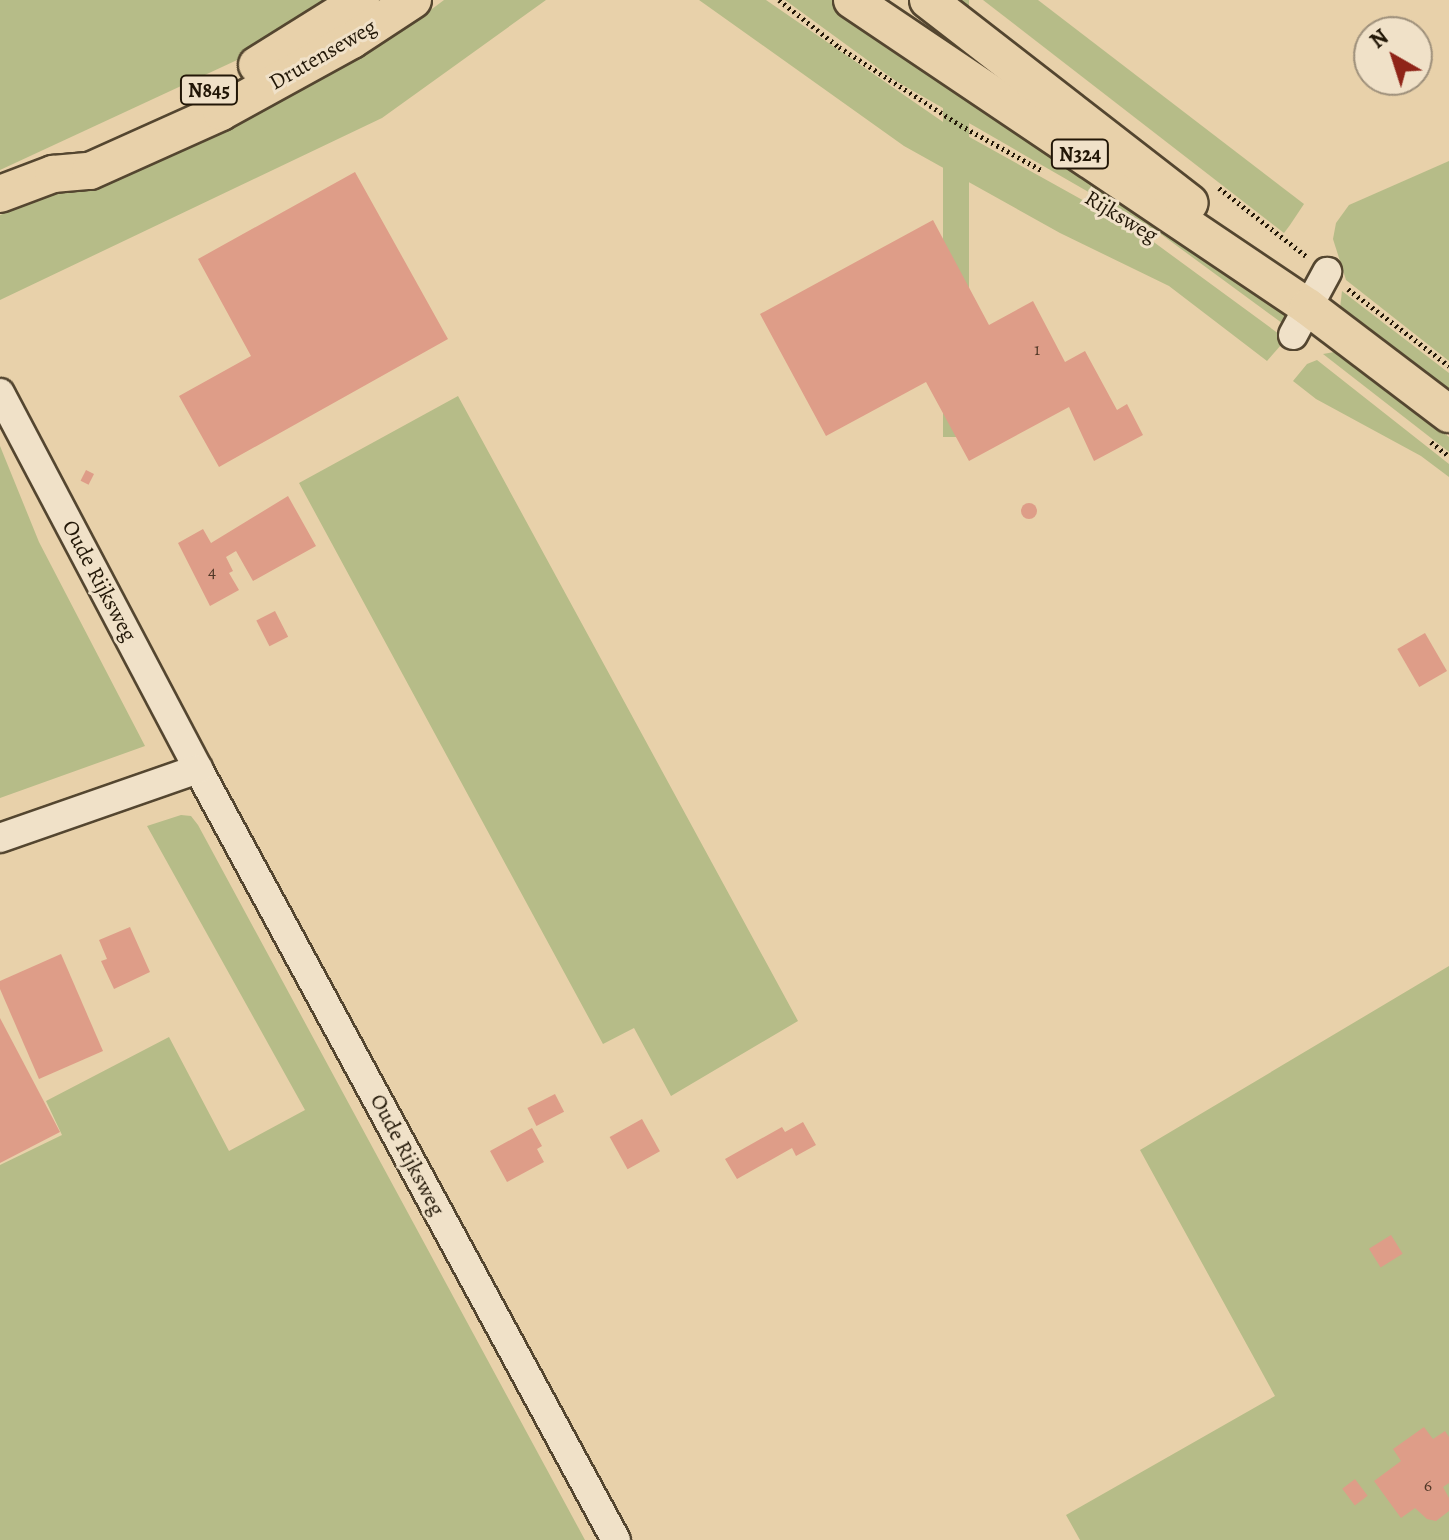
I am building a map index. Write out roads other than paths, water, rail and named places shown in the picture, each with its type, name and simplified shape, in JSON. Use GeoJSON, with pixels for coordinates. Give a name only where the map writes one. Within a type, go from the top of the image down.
{"type":"FeatureCollection","features":[{"type":"Feature","properties":{"kind":"main road","name":"Drutenseweg"},"geometry":{"type":"LineString","coordinates":[[53,174],[79,151],[262,63],[361,0]]}},
{"type":"Feature","properties":{"kind":"main road","name":"Drutenseweg"},"geometry":{"type":"LineString","coordinates":[[0,194],[53,174],[90,171],[221,112],[352,40],[413,0]]}},
{"type":"Feature","properties":{"kind":"main road","name":"Rijksweg"},"geometry":{"type":"LineString","coordinates":[[852,0],[1301,321],[1436,426]]}},
{"type":"Feature","properties":{"kind":"main road","name":"Rijksweg"},"geometry":{"type":"LineString","coordinates":[[928,0],[1167,183],[1301,321]]}},
{"type":"Feature","properties":{"kind":"street"},"geometry":{"type":"LineString","coordinates":[[1301,321],[1327,272]]}},
{"type":"Feature","properties":{"kind":"street","name":"Oude Rijksweg"},"geometry":{"type":"LineString","coordinates":[[0,393],[198,769],[616,1540]]}},
{"type":"Feature","properties":{"kind":"street"},"geometry":{"type":"LineString","coordinates":[[0,838],[198,769]]}}]}
